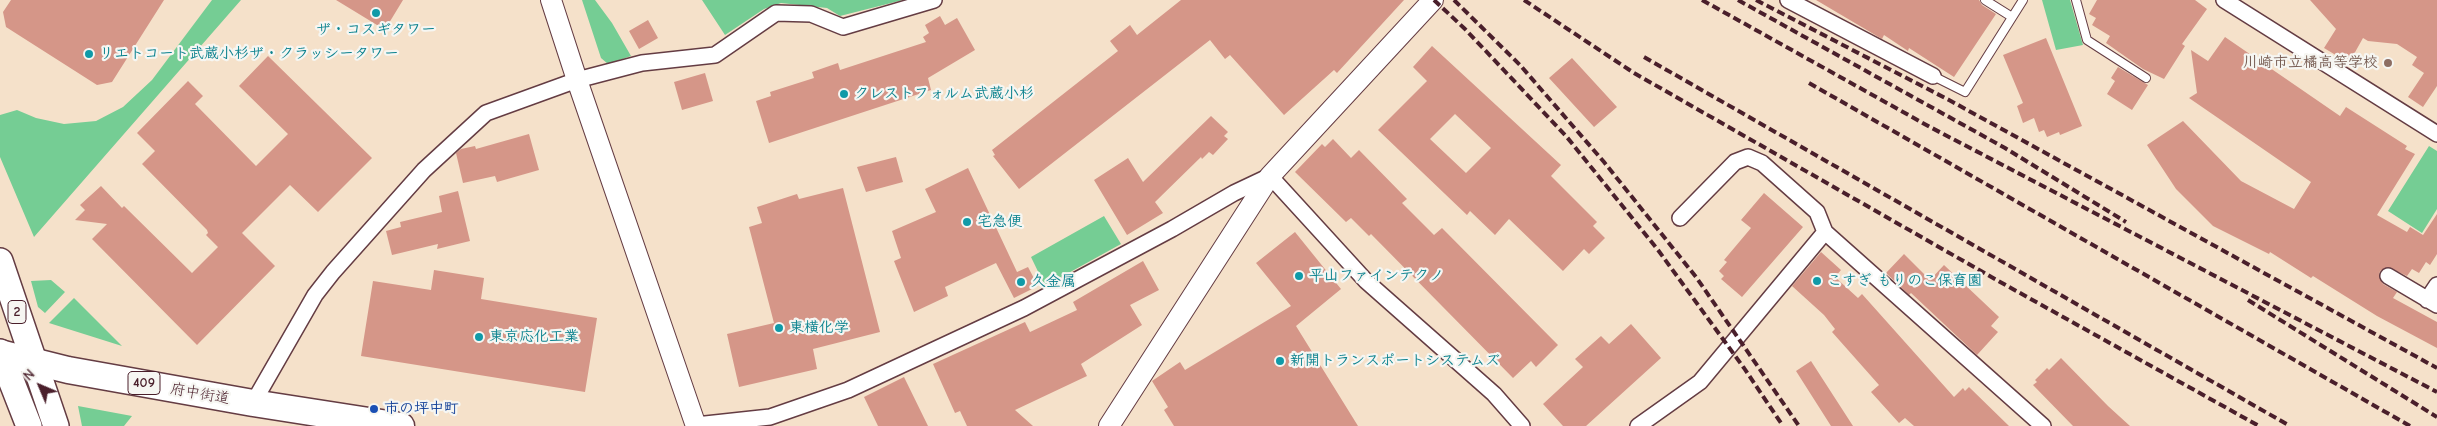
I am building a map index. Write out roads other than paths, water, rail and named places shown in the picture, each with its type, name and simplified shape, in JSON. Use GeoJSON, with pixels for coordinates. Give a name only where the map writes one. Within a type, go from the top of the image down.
{"type":"FeatureCollection","features":[{"type":"Feature","properties":{"kind":"highway","name":"府中街道"},"geometry":{"type":"LineString","coordinates":[[0,353],[35,362],[252,403],[401,426]]}},
{"type":"Feature","properties":{"kind":"main road","name":"2"},"geometry":{"type":"LineString","coordinates":[[0,261],[56,426]]}},
{"type":"Feature","properties":{"kind":"main road"},"geometry":{"type":"LineString","coordinates":[[0,353],[28,426]]}},
{"type":"Feature","properties":{"kind":"street"},"geometry":{"type":"LineString","coordinates":[[551,0],[696,426],[770,416],[848,390],[1024,308],[1172,230],[1234,193],[1270,176]]}},
{"type":"Feature","properties":{"kind":"street"},"geometry":{"type":"LineString","coordinates":[[252,403],[315,296],[424,170],[486,112],[577,80],[642,63],[715,55],[776,12],[811,14],[843,27],[934,0]]}},
{"type":"Feature","properties":{"kind":"street"},"geometry":{"type":"LineString","coordinates":[[1788,0],[1933,76]]}},
{"type":"Feature","properties":{"kind":"street"},"geometry":{"type":"LineString","coordinates":[[2224,0],[2437,134]]}},
{"type":"Feature","properties":{"kind":"street"},"geometry":{"type":"LineString","coordinates":[[1109,426],[1270,176],[1429,1]]}},
{"type":"Feature","properties":{"kind":"street"},"geometry":{"type":"LineString","coordinates":[[1680,218],[1735,162],[1748,156],[1762,163],[1817,212],[1825,232],[2043,426]]}},
{"type":"Feature","properties":{"kind":"street"},"geometry":{"type":"LineString","coordinates":[[1270,176],[1366,281],[1494,394],[1522,426]]}},
{"type":"Feature","properties":{"kind":"street"},"geometry":{"type":"LineString","coordinates":[[1638,426],[1700,382],[1825,232]]}},
{"type":"Feature","properties":{"kind":"street"},"geometry":{"type":"LineString","coordinates":[[2388,276],[2432,303],[2437,285]]}},
{"type":"Feature","properties":{"kind":"lane"},"geometry":{"type":"LineString","coordinates":[[1985,0],[2012,17]]}},
{"type":"Feature","properties":{"kind":"lane"},"geometry":{"type":"LineString","coordinates":[[1933,76],[1964,92],[2023,0]]}},
{"type":"Feature","properties":{"kind":"lane"},"geometry":{"type":"LineString","coordinates":[[2076,0],[2087,40],[2146,78]]}},
{"type":"Feature","properties":{"kind":"railway"},"geometry":{"type":"LineString","coordinates":[[1434,0],[1465,29],[1566,136],[1658,250],[1744,368],[1783,426]]}},
{"type":"Feature","properties":{"kind":"railway"},"geometry":{"type":"LineString","coordinates":[[1454,0],[1520,65],[1604,162],[1696,277],[1799,426]]}},
{"type":"Feature","properties":{"kind":"railway"},"geometry":{"type":"LineString","coordinates":[[1524,0],[1634,73],[2002,283],[2259,426]]}},
{"type":"Feature","properties":{"kind":"railway"},"geometry":{"type":"LineString","coordinates":[[1702,0],[1930,127],[2437,392]]}},
{"type":"Feature","properties":{"kind":"railway"},"geometry":{"type":"LineString","coordinates":[[1738,0],[2005,148],[2126,222]]}},
{"type":"Feature","properties":{"kind":"railway"},"geometry":{"type":"LineString","coordinates":[[1756,0],[1949,100],[2437,368]]}},
{"type":"Feature","properties":{"kind":"railway"},"geometry":{"type":"LineString","coordinates":[[1644,57],[2290,426]]}},
{"type":"Feature","properties":{"kind":"railway"},"geometry":{"type":"LineString","coordinates":[[1809,83],[2410,426]]}},
{"type":"Feature","properties":{"kind":"railway"},"geometry":{"type":"LineString","coordinates":[[2248,300],[2437,417]]}},
{"type":"Feature","properties":{"kind":"place","name":"ザ・コスギタワー"},"geometry":{"type":"Point","coordinates":[376,13]}},
{"type":"Feature","properties":{"kind":"place","name":"リエトコート武蔵小杉ザ・クラッシータワー"},"geometry":{"type":"Point","coordinates":[89,54]}},
{"type":"Feature","properties":{"kind":"place","name":"川崎市立橘高等学校"},"geometry":{"type":"Point","coordinates":[2388,63]}},
{"type":"Feature","properties":{"kind":"place","name":"クレストフォルム武蔵小杉"},"geometry":{"type":"Point","coordinates":[844,94]}},
{"type":"Feature","properties":{"kind":"place","name":"宅急便"},"geometry":{"type":"Point","coordinates":[967,222]}},
{"type":"Feature","properties":{"kind":"place","name":"平山ファインテクノ"},"geometry":{"type":"Point","coordinates":[1299,276]}},
{"type":"Feature","properties":{"kind":"place","name":"こすぎ もりのこ保育園"},"geometry":{"type":"Point","coordinates":[1817,281]}},
{"type":"Feature","properties":{"kind":"place","name":"久金属"},"geometry":{"type":"Point","coordinates":[1021,282]}},
{"type":"Feature","properties":{"kind":"place","name":"東横化学"},"geometry":{"type":"Point","coordinates":[779,328]}},
{"type":"Feature","properties":{"kind":"place","name":"東京応化工業"},"geometry":{"type":"Point","coordinates":[479,337]}},
{"type":"Feature","properties":{"kind":"place","name":"新開トランスポートシステムズ"},"geometry":{"type":"Point","coordinates":[1280,361]}},
{"type":"Feature","properties":{"kind":"place","name":"市の坪中町"},"geometry":{"type":"Point","coordinates":[374,409]}}]}
